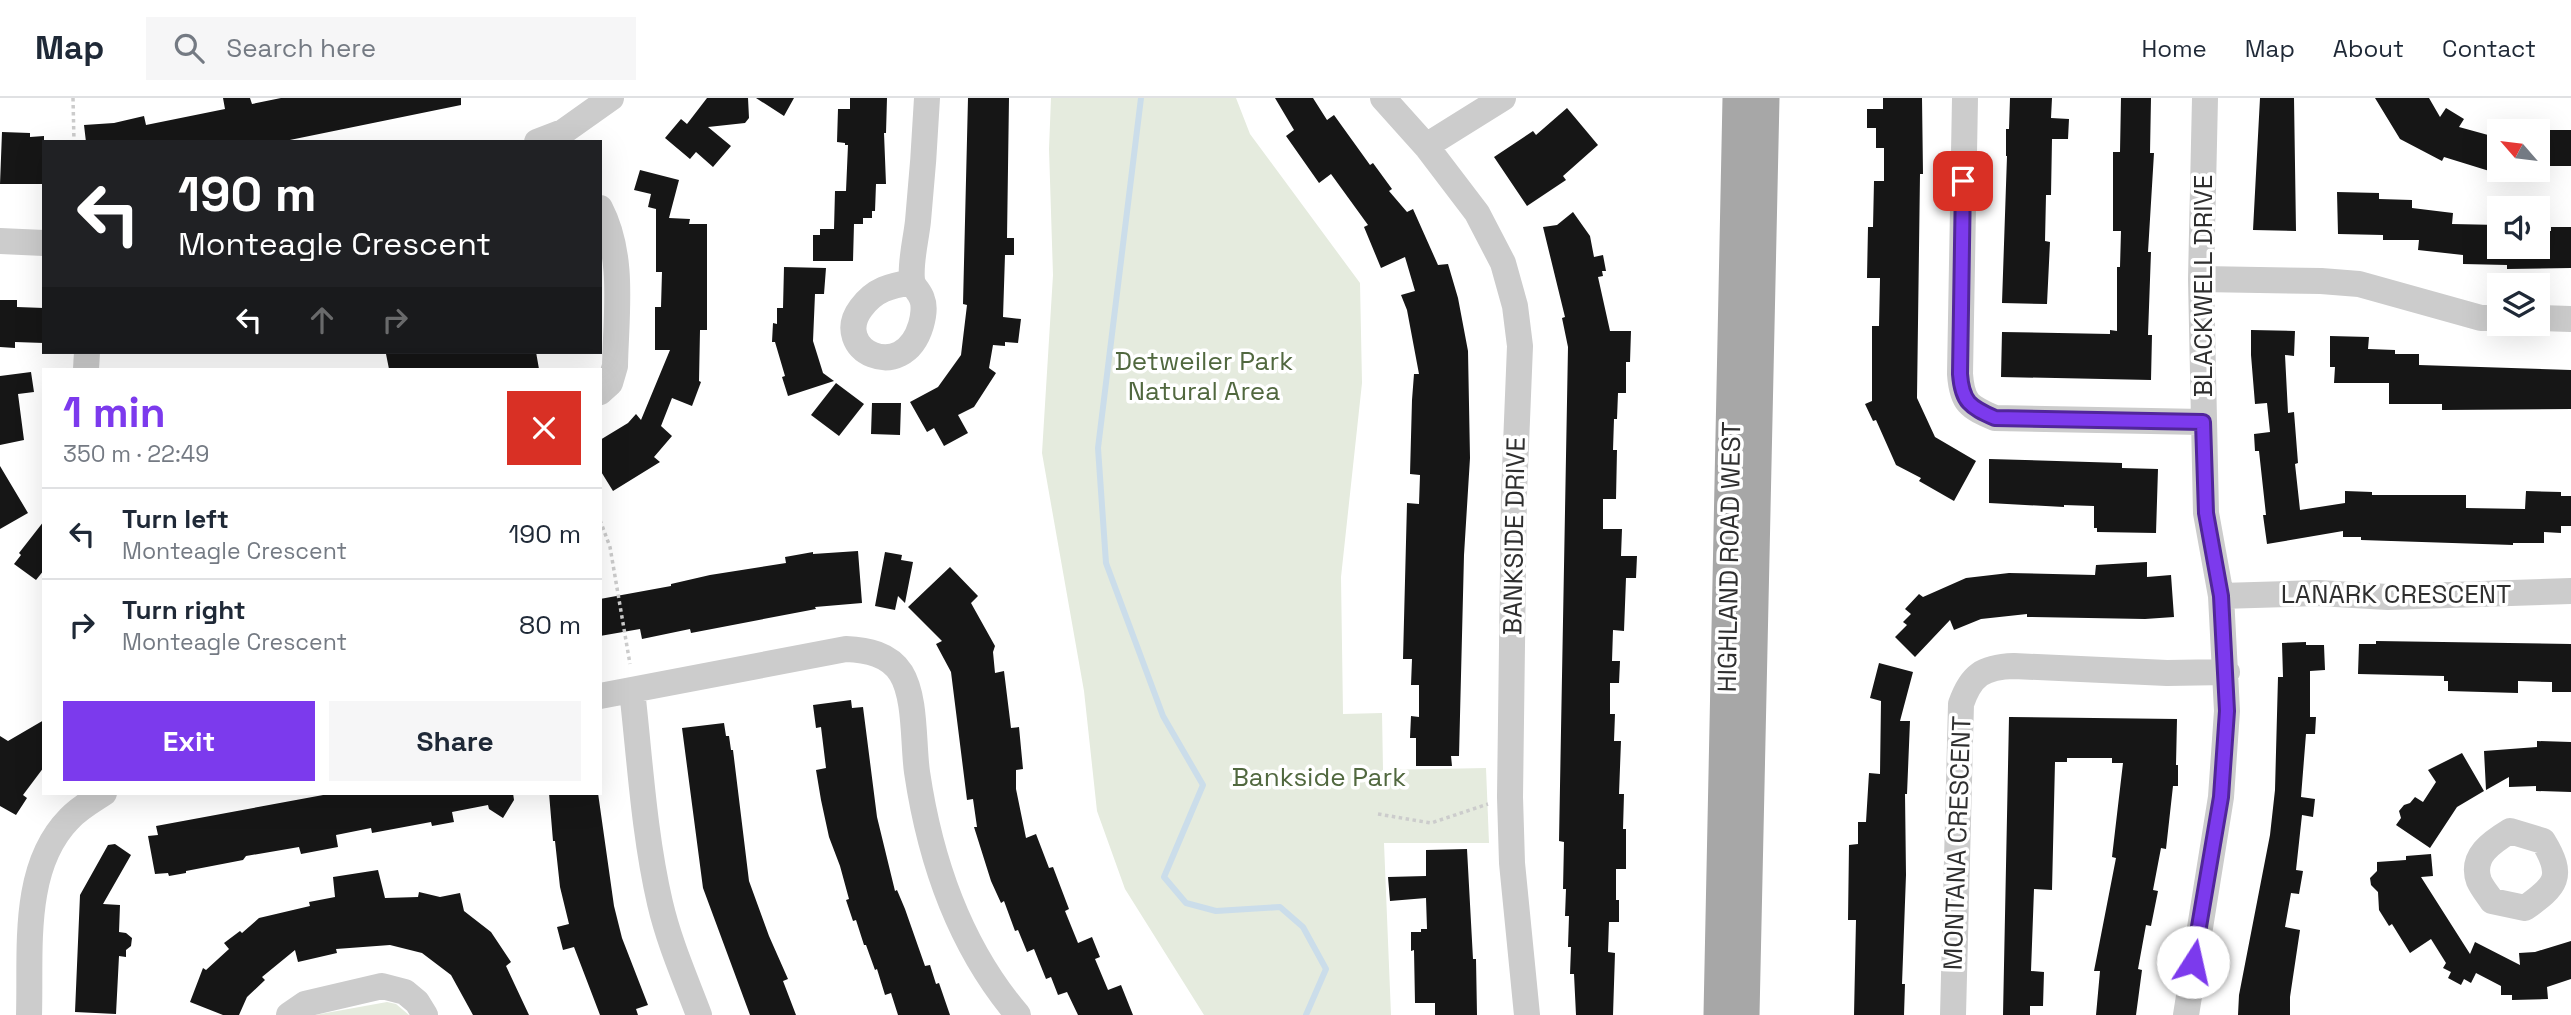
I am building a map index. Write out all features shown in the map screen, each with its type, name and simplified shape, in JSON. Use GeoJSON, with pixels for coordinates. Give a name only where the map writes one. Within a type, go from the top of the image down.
{"type":"FeatureCollection","features":[{"type":"Feature","properties":{"kind":"main road","name":"HIGHLAND ROAD WEST"},"geometry":{"type":"LineString","coordinates":[[1720,1015],[1739,98]]}},
{"type":"Feature","properties":{"kind":"main road","name":"HIGHLAND ROAD WEST"},"geometry":{"type":"LineString","coordinates":[[1744,1015],[1763,98]]}},
{"type":"Feature","properties":{"kind":"street"},"geometry":{"type":"LineString","coordinates":[[565,137],[611,98]]}},
{"type":"Feature","properties":{"kind":"street"},"geometry":{"type":"LineString","coordinates":[[912,282],[925,159],[927,98]]}},
{"type":"Feature","properties":{"kind":"street","name":"BANKSIDE DRIVE"},"geometry":{"type":"LineString","coordinates":[[1383,98],[1426,146],[1477,213],[1503,264],[1515,306],[1520,346],[1514,494],[1510,797],[1512,863],[1527,1015]]}},
{"type":"Feature","properties":{"kind":"street"},"geometry":{"type":"LineString","coordinates":[[1426,146],[1503,98]]}},
{"type":"Feature","properties":{"kind":"street"},"geometry":{"type":"LineString","coordinates":[[1965,98],[1961,393],[1974,409],[1995,418],[2203,422]]}},
{"type":"Feature","properties":{"kind":"street","name":"BLACKWELL DRIVE"},"geometry":{"type":"LineString","coordinates":[[2186,1015],[2221,797],[2227,711],[2221,596],[2206,513],[2202,279],[2205,98]]}},
{"type":"Feature","properties":{"kind":"street"},"geometry":{"type":"LineString","coordinates":[[602,212],[610,228],[616,268],[615,366],[610,383],[602,390]]}},
{"type":"Feature","properties":{"kind":"street"},"geometry":{"type":"LineString","coordinates":[[0,241],[42,243]]}},
{"type":"Feature","properties":{"kind":"street"},"geometry":{"type":"LineString","coordinates":[[2202,279],[2359,284],[2471,316],[2487,317]]}},
{"type":"Feature","properties":{"kind":"street"},"geometry":{"type":"LineString","coordinates":[[2550,318],[2571,318]]}},
{"type":"Feature","properties":{"kind":"street","name":"LANARK CRESCENT"},"geometry":{"type":"LineString","coordinates":[[2221,596],[2318,593],[2402,596],[2571,591]]}},
{"type":"Feature","properties":{"kind":"street"},"geometry":{"type":"LineString","coordinates":[[602,695],[631,677],[845,649],[862,649],[892,662],[902,674],[908,693],[917,773],[937,866],[961,928],[1001,995],[1018,1015]]}},
{"type":"Feature","properties":{"kind":"street","name":"MONTANA CRESCENT"},"geometry":{"type":"LineString","coordinates":[[1953,1015],[1961,704],[1966,689],[1977,676],[1994,667],[2004,666],[2167,673],[2227,672]]}},
{"type":"Feature","properties":{"kind":"street"},"geometry":{"type":"LineString","coordinates":[[631,677],[652,858],[660,904],[673,948],[699,1015]]}},
{"type":"Feature","properties":{"kind":"street"},"geometry":{"type":"LineString","coordinates":[[29,1015],[35,882],[46,853],[68,819],[101,795]]}},
{"type":"Feature","properties":{"kind":"street"},"geometry":{"type":"LineString","coordinates":[[289,1015],[305,1004],[382,986],[405,992],[417,1002],[425,1015]]}},
{"type":"Feature","properties":{"kind":"path"},"geometry":{"type":"LineString","coordinates":[[73,98],[74,140]]}},
{"type":"Feature","properties":{"kind":"path"},"geometry":{"type":"LineString","coordinates":[[602,525],[610,547],[631,677]]}},
{"type":"Feature","properties":{"kind":"path"},"geometry":{"type":"LineString","coordinates":[[1378,814],[1431,822],[1510,797]]}},
{"type":"Feature","properties":{"kind":"green space","name":"Detweiler Park Natural Area"},"geometry":{"type":"Polygon","coordinates":[[[1051,98],[1236,98],[1250,134],[1360,283],[1362,383],[1341,577],[1343,714],[1382,713],[1383,770],[1486,768],[1489,843],[1384,843],[1391,1015],[1204,1015],[1125,889],[1097,811],[1084,691],[1042,453],[1053,275],[1049,149],[1051,98]]]}},
{"type":"Feature","properties":{"kind":"green space"},"geometry":{"type":"Polygon","coordinates":[[[387,1002],[396,1004],[409,1015],[315,1015],[387,1002]]]}},
{"type":"Feature","properties":{"kind":"building"},"geometry":{"type":"Polygon","coordinates":[[[223,98],[250,98],[252,104],[281,98],[461,98],[461,105],[290,140],[86,140],[84,125],[114,123],[144,116],[146,125],[225,109],[223,98]]]}},
{"type":"Feature","properties":{"kind":"building"},"geometry":{"type":"Polygon","coordinates":[[[707,98],[748,98],[749,118],[745,123],[708,127],[731,146],[713,167],[696,152],[690,159],[665,138],[681,119],[687,124],[707,98]]]}},
{"type":"Feature","properties":{"kind":"building"},"geometry":{"type":"Polygon","coordinates":[[[756,98],[794,98],[784,116],[756,98]]]}},
{"type":"Feature","properties":{"kind":"building"},"geometry":{"type":"Polygon","coordinates":[[[850,98],[887,98],[884,133],[886,184],[876,184],[875,211],[872,211],[872,218],[863,218],[863,224],[854,224],[853,261],[813,261],[813,235],[820,235],[820,229],[834,229],[835,191],[846,191],[848,145],[837,142],[838,109],[850,109],[850,98]]]}},
{"type":"Feature","properties":{"kind":"building"},"geometry":{"type":"Polygon","coordinates":[[[968,98],[1009,98],[1007,238],[1014,238],[1014,255],[1005,255],[1003,317],[1021,319],[1018,343],[993,345],[989,368],[996,373],[974,407],[958,415],[968,433],[944,446],[934,428],[927,432],[910,402],[938,387],[961,355],[967,305],[963,304],[968,98]]]}},
{"type":"Feature","properties":{"kind":"building"},"geometry":{"type":"Polygon","coordinates":[[[1275,98],[1313,98],[1327,120],[1334,115],[1370,165],[1373,163],[1392,189],[1389,191],[1407,212],[1413,209],[1438,265],[1448,264],[1458,298],[1468,351],[1470,458],[1464,555],[1459,756],[1451,756],[1452,766],[1416,766],[1416,738],[1410,738],[1411,716],[1419,717],[1419,685],[1411,685],[1412,659],[1403,659],[1407,503],[1419,504],[1420,475],[1410,474],[1414,374],[1419,374],[1407,310],[1401,295],[1415,291],[1405,257],[1381,268],[1364,227],[1368,225],[1331,174],[1319,183],[1286,136],[1294,130],[1275,98]]]}},
{"type":"Feature","properties":{"kind":"building"},"geometry":{"type":"Polygon","coordinates":[[[1883,98],[1922,98],[1923,174],[1920,174],[1917,398],[1935,437],[1976,461],[1954,501],[1919,481],[1921,478],[1896,465],[1876,420],[1873,421],[1865,404],[1872,401],[1872,326],[1879,326],[1880,278],[1867,278],[1868,227],[1873,227],[1874,181],[1884,181],[1884,148],[1876,148],[1876,128],[1867,128],[1867,109],[1883,109],[1883,98]]]}},
{"type":"Feature","properties":{"kind":"building"},"geometry":{"type":"Polygon","coordinates":[[[2010,98],[2052,98],[2051,118],[2069,119],[2068,139],[2052,139],[2051,195],[2046,195],[2045,241],[2050,242],[2047,304],[2002,303],[2006,129],[2009,129],[2010,98]]]}},
{"type":"Feature","properties":{"kind":"building"},"geometry":{"type":"Polygon","coordinates":[[[2121,98],[2151,98],[2150,153],[2154,153],[2148,252],[2151,252],[2148,335],[2152,335],[2151,380],[2001,377],[2002,332],[2110,334],[2110,330],[2117,331],[2117,267],[2120,267],[2121,231],[2113,231],[2113,152],[2120,152],[2121,98]]]}},
{"type":"Feature","properties":{"kind":"building"},"geometry":{"type":"Polygon","coordinates":[[[2260,98],[2294,98],[2296,231],[2253,230],[2260,98]]]}},
{"type":"Feature","properties":{"kind":"building"},"geometry":{"type":"Polygon","coordinates":[[[2375,98],[2429,98],[2440,117],[2446,108],[2464,119],[2459,127],[2487,135],[2487,170],[2444,157],[2442,161],[2400,139],[2375,98]]]}},
{"type":"Feature","properties":{"kind":"building"},"geometry":{"type":"Polygon","coordinates":[[[1567,108],[1598,145],[1563,176],[1566,180],[1527,206],[1494,157],[1533,131],[1536,135],[1567,108]]]}},
{"type":"Feature","properties":{"kind":"building"},"geometry":{"type":"Polygon","coordinates":[[[2550,130],[2571,130],[2571,166],[2550,166],[2550,130]]]}},
{"type":"Feature","properties":{"kind":"building"},"geometry":{"type":"Polygon","coordinates":[[[2,132],[30,133],[30,137],[44,136],[42,184],[0,184],[2,132]]]}},
{"type":"Feature","properties":{"kind":"building"},"geometry":{"type":"Polygon","coordinates":[[[640,170],[679,180],[669,218],[690,219],[689,224],[707,224],[707,330],[700,330],[701,382],[692,406],[672,398],[661,426],[672,436],[654,457],[660,462],[613,491],[602,473],[602,439],[628,423],[636,414],[641,420],[670,350],[655,350],[655,307],[661,307],[662,272],[656,272],[656,209],[648,207],[651,194],[634,190],[640,170]]]}},
{"type":"Feature","properties":{"kind":"building"},"geometry":{"type":"Polygon","coordinates":[[[2337,192],[2379,193],[2379,199],[2412,200],[2412,208],[2453,213],[2452,224],[2487,225],[2487,259],[2550,259],[2551,227],[2571,227],[2571,268],[2507,269],[2507,265],[2463,264],[2463,255],[2418,250],[2419,240],[2383,240],[2383,235],[2338,234],[2337,192]]]}},
{"type":"Feature","properties":{"kind":"building"},"geometry":{"type":"Polygon","coordinates":[[[1573,212],[1590,236],[1594,257],[1603,255],[1606,271],[1602,271],[1603,276],[1598,277],[1610,331],[1631,331],[1630,362],[1626,362],[1626,393],[1618,393],[1617,419],[1614,419],[1613,450],[1617,450],[1616,499],[1603,499],[1603,529],[1622,529],[1621,556],[1637,556],[1636,578],[1626,578],[1624,631],[1613,630],[1612,661],[1620,661],[1619,683],[1610,683],[1610,714],[1615,714],[1614,741],[1621,741],[1619,794],[1624,794],[1623,829],[1626,829],[1626,869],[1616,869],[1619,922],[1609,922],[1608,952],[1615,953],[1613,1015],[1576,1015],[1574,974],[1570,974],[1571,947],[1568,947],[1569,916],[1565,916],[1566,889],[1563,889],[1564,842],[1559,841],[1568,347],[1562,318],[1565,317],[1543,227],[1557,225],[1573,212]]]}},
{"type":"Feature","properties":{"kind":"building"},"geometry":{"type":"Polygon","coordinates":[[[784,267],[826,268],[824,294],[815,294],[813,341],[823,373],[834,381],[788,396],[775,342],[772,342],[773,323],[777,324],[777,308],[783,308],[784,267]]]}},
{"type":"Feature","properties":{"kind":"building"},"geometry":{"type":"Polygon","coordinates":[[[0,300],[17,300],[17,307],[42,308],[42,343],[15,342],[15,348],[0,347],[0,300]]]}},
{"type":"Feature","properties":{"kind":"building"},"geometry":{"type":"Polygon","coordinates":[[[2251,330],[2295,331],[2294,356],[2285,355],[2288,413],[2294,412],[2298,463],[2295,464],[2300,510],[2345,503],[2345,491],[2372,492],[2372,495],[2466,495],[2466,508],[2525,509],[2526,491],[2561,492],[2561,496],[2571,496],[2571,526],[2561,526],[2561,533],[2544,532],[2544,543],[2513,545],[2361,540],[2361,537],[2343,537],[2343,531],[2267,544],[2259,451],[2255,451],[2254,434],[2270,432],[2267,403],[2255,404],[2251,330]]]}},
{"type":"Feature","properties":{"kind":"building"},"geometry":{"type":"Polygon","coordinates":[[[2330,336],[2369,337],[2368,349],[2395,350],[2395,354],[2419,354],[2419,365],[2571,370],[2571,409],[2442,410],[2442,404],[2389,404],[2389,383],[2334,383],[2335,367],[2330,367],[2330,336]]]}},
{"type":"Feature","properties":{"kind":"building"},"geometry":{"type":"Polygon","coordinates":[[[386,354],[536,354],[539,368],[389,368],[386,354]]]}},
{"type":"Feature","properties":{"kind":"building"},"geometry":{"type":"Polygon","coordinates":[[[31,372],[34,392],[18,394],[24,440],[0,445],[0,376],[31,372]]]}},
{"type":"Feature","properties":{"kind":"building"},"geometry":{"type":"Polygon","coordinates":[[[836,383],[864,404],[839,436],[811,415],[836,383]]]}},
{"type":"Feature","properties":{"kind":"building"},"geometry":{"type":"Polygon","coordinates":[[[872,403],[901,403],[900,435],[871,434],[872,403]]]}},
{"type":"Feature","properties":{"kind":"building"},"geometry":{"type":"Polygon","coordinates":[[[1989,459],[2122,463],[2122,468],[2158,469],[2156,533],[2097,532],[2097,528],[2094,528],[2094,506],[1989,503],[1989,459]]]}},
{"type":"Feature","properties":{"kind":"building"},"geometry":{"type":"Polygon","coordinates":[[[0,466],[28,513],[0,529],[0,466]]]}},
{"type":"Feature","properties":{"kind":"building"},"geometry":{"type":"Polygon","coordinates":[[[42,524],[42,572],[36,580],[14,564],[21,555],[19,553],[42,524]]]}},
{"type":"Feature","properties":{"kind":"building"},"geometry":{"type":"Polygon","coordinates":[[[858,551],[862,603],[815,607],[816,609],[691,633],[690,629],[642,639],[640,629],[602,636],[602,599],[671,586],[710,575],[786,563],[785,557],[858,551]]]}},
{"type":"Feature","properties":{"kind":"building"},"geometry":{"type":"Polygon","coordinates":[[[885,552],[902,555],[901,560],[913,562],[905,603],[898,596],[895,610],[875,606],[885,552]]]}},
{"type":"Feature","properties":{"kind":"building"},"geometry":{"type":"Polygon","coordinates":[[[2147,562],[2147,577],[2171,575],[2174,617],[2027,617],[2027,614],[1981,619],[1954,630],[1950,620],[1915,657],[1895,637],[1907,625],[1903,622],[1911,614],[1905,609],[1919,594],[1923,597],[1966,578],[2009,573],[2095,575],[2096,565],[2147,562]]]}},
{"type":"Feature","properties":{"kind":"building"},"geometry":{"type":"Polygon","coordinates":[[[950,567],[978,596],[971,603],[995,646],[995,673],[1004,671],[1011,728],[1019,727],[1023,769],[1016,770],[1016,789],[1026,838],[1036,834],[1049,868],[1053,867],[1069,909],[1065,911],[1078,943],[1092,937],[1100,957],[1095,959],[1108,990],[1121,985],[1133,1015],[1078,1015],[1067,992],[1058,995],[1051,977],[1046,979],[1034,949],[1027,952],[1018,930],[1015,931],[1004,901],[1001,903],[991,881],[974,827],[977,827],[973,799],[967,800],[951,672],[936,644],[942,641],[908,607],[950,567]]]}},
{"type":"Feature","properties":{"kind":"building"},"geometry":{"type":"Polygon","coordinates":[[[2376,641],[2571,644],[2571,692],[2552,692],[2552,682],[2518,681],[2518,693],[2448,691],[2448,681],[2444,681],[2444,676],[2358,674],[2359,644],[2376,644],[2376,641]]]}},
{"type":"Feature","properties":{"kind":"building"},"geometry":{"type":"Polygon","coordinates":[[[2306,642],[2306,645],[2324,645],[2325,670],[2310,671],[2310,717],[2316,717],[2315,734],[2306,734],[2301,797],[2315,799],[2313,817],[2302,815],[2296,870],[2303,871],[2299,894],[2291,893],[2285,927],[2300,930],[2290,997],[2290,1015],[2238,1015],[2239,995],[2270,835],[2275,790],[2278,677],[2283,677],[2282,643],[2306,642]]]}},
{"type":"Feature","properties":{"kind":"building"},"geometry":{"type":"Polygon","coordinates":[[[1879,663],[1913,672],[1900,721],[1910,721],[1905,794],[1906,875],[1902,984],[1905,984],[1904,1015],[1854,1015],[1856,920],[1848,920],[1849,845],[1858,844],[1858,822],[1866,822],[1869,773],[1880,774],[1881,701],[1870,698],[1879,663]]]}},
{"type":"Feature","properties":{"kind":"building"},"geometry":{"type":"Polygon","coordinates":[[[851,700],[852,708],[863,707],[877,817],[895,891],[897,890],[905,909],[925,966],[930,965],[950,1015],[898,1015],[891,993],[885,995],[877,969],[875,970],[846,900],[849,899],[829,837],[821,800],[816,770],[826,768],[821,727],[816,728],[813,705],[851,700]]]}},
{"type":"Feature","properties":{"kind":"building"},"geometry":{"type":"Polygon","coordinates":[[[2009,717],[2177,719],[2178,786],[2173,786],[2166,849],[2161,848],[2153,890],[2158,891],[2151,926],[2146,925],[2138,969],[2142,970],[2136,1015],[2096,1015],[2100,971],[2094,971],[2116,858],[2112,857],[2123,763],[2112,763],[2112,758],[2067,758],[2067,762],[2055,762],[2052,890],[2034,889],[2031,971],[2044,972],[2043,1006],[2030,1006],[2030,1015],[2003,1015],[2009,717]]]}},
{"type":"Feature","properties":{"kind":"building"},"geometry":{"type":"Polygon","coordinates":[[[42,721],[42,770],[23,795],[27,798],[16,815],[0,806],[0,736],[8,741],[42,721]]]}},
{"type":"Feature","properties":{"kind":"building"},"geometry":{"type":"Polygon","coordinates":[[[724,723],[726,736],[729,736],[733,750],[749,881],[788,979],[783,981],[796,1015],[750,1015],[703,888],[682,728],[724,723]]]}},
{"type":"Feature","properties":{"kind":"building"},"geometry":{"type":"Polygon","coordinates":[[[2537,741],[2571,742],[2571,792],[2536,791],[2536,786],[2509,787],[2509,777],[2486,790],[2484,751],[2537,747],[2537,741]]]}},
{"type":"Feature","properties":{"kind":"building"},"geometry":{"type":"Polygon","coordinates":[[[2462,753],[2484,791],[2457,807],[2430,848],[2396,825],[2401,818],[2399,811],[2415,797],[2423,802],[2436,782],[2428,770],[2462,753]]]}},
{"type":"Feature","properties":{"kind":"building"},"geometry":{"type":"Polygon","coordinates":[[[323,795],[513,795],[514,800],[503,818],[489,809],[488,805],[452,812],[454,822],[432,826],[431,822],[372,833],[371,828],[336,835],[338,847],[301,854],[299,847],[246,856],[243,860],[169,876],[168,873],[155,874],[148,836],[158,835],[156,826],[323,795]]]}},
{"type":"Feature","properties":{"kind":"building"},"geometry":{"type":"Polygon","coordinates":[[[549,795],[598,795],[614,906],[622,938],[648,1005],[636,1009],[638,1015],[600,1015],[574,947],[563,950],[557,927],[569,924],[553,841],[549,795]]]}},
{"type":"Feature","properties":{"kind":"building"},"geometry":{"type":"Polygon","coordinates":[[[115,844],[131,855],[103,904],[120,905],[119,932],[132,938],[131,946],[126,950],[126,957],[119,956],[116,1014],[75,1012],[80,895],[108,845],[115,844]]]}},
{"type":"Feature","properties":{"kind":"building"},"geometry":{"type":"Polygon","coordinates":[[[1467,849],[1473,959],[1476,959],[1477,1015],[1435,1015],[1435,1003],[1415,1003],[1414,950],[1411,951],[1411,932],[1427,929],[1426,898],[1390,901],[1388,877],[1426,876],[1426,850],[1467,849]]]}},
{"type":"Feature","properties":{"kind":"building"},"geometry":{"type":"Polygon","coordinates":[[[2431,854],[2433,876],[2421,877],[2470,954],[2475,942],[2520,965],[2519,953],[2535,952],[2571,941],[2571,979],[2547,987],[2548,999],[2512,1000],[2512,995],[2501,995],[2501,986],[2476,973],[2471,983],[2464,979],[2461,985],[2448,978],[2451,972],[2443,968],[2446,963],[2431,939],[2410,953],[2392,924],[2389,926],[2379,910],[2378,892],[2371,885],[2370,878],[2377,871],[2377,862],[2406,860],[2406,856],[2431,854]]]}},
{"type":"Feature","properties":{"kind":"building"},"geometry":{"type":"Polygon","coordinates":[[[378,870],[385,898],[418,897],[419,892],[440,897],[460,893],[464,911],[491,932],[511,962],[506,966],[529,1015],[473,1015],[451,975],[422,953],[390,945],[336,949],[337,953],[298,962],[295,950],[262,977],[265,980],[247,997],[239,1015],[223,1015],[190,1002],[203,968],[206,970],[229,949],[224,943],[240,931],[242,933],[259,918],[310,906],[309,902],[335,897],[333,877],[378,870]]]}},
{"type":"Feature","properties":{"kind":"waterway"},"geometry":{"type":"LineString","coordinates":[[1141,98],[1098,448],[1106,563],[1163,716],[1203,785],[1164,877],[1186,903],[1216,911],[1280,907],[1303,927],[1326,969],[1306,1015]]}},
{"type":"Feature","properties":{"kind":"route"},"geometry":{"type":"LineString","coordinates":[[1963,181],[1960,374],[1961,393],[1974,409],[1995,418],[2203,422],[2206,513],[2221,596],[2227,711],[2221,797],[2193,962]]}},
{"type":"Feature","properties":{"kind":"park label","name":"Bankside Park"},"geometry":{"type":"Point","coordinates":[1319,777]}}]}
